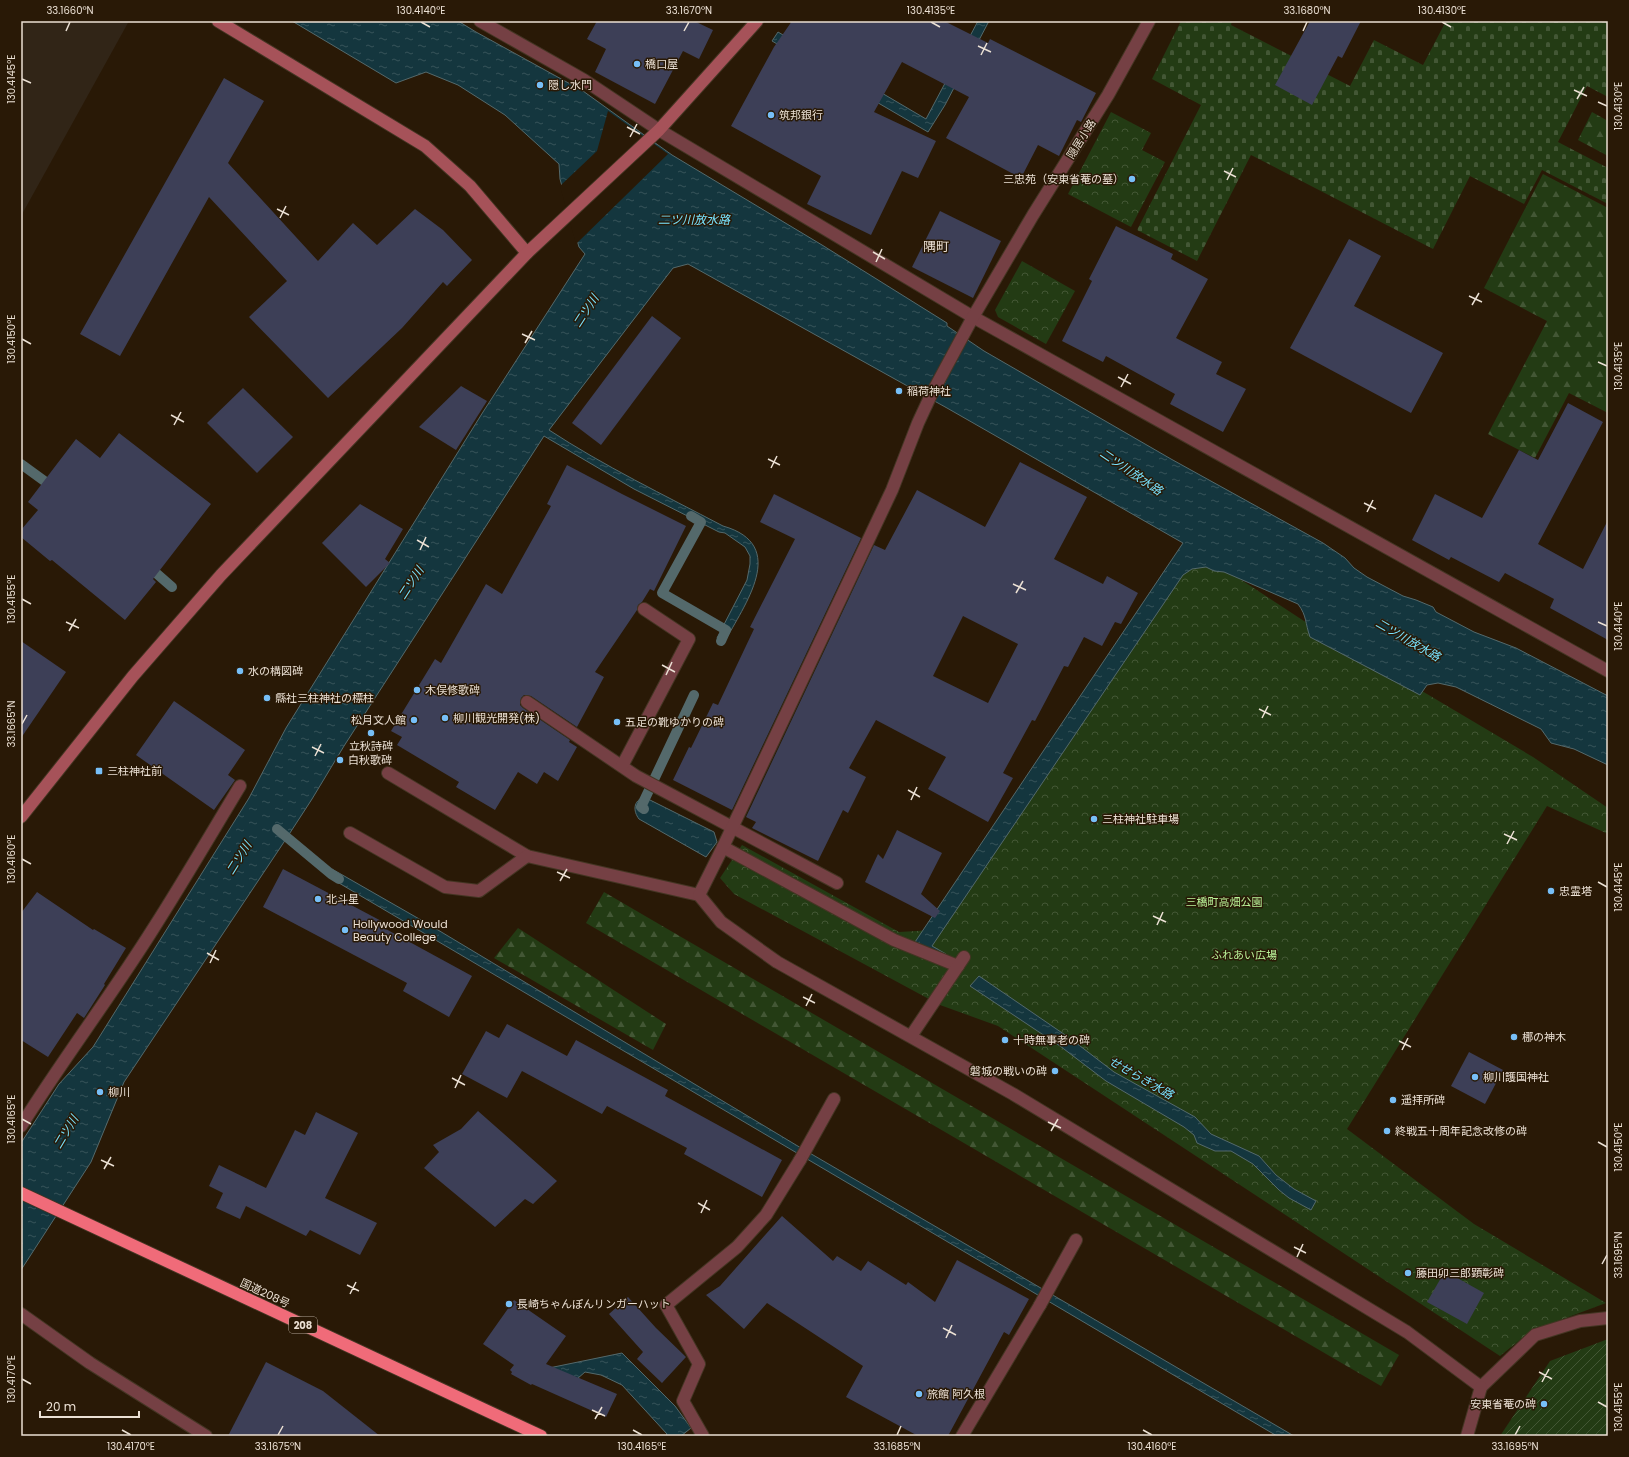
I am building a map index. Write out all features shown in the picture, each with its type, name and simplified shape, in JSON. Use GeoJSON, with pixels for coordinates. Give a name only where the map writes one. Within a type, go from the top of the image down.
{"type":"FeatureCollection","features":[{"type":"Feature","properties":{"kind":"highway","name":"国道208号"},"geometry":{"type":"LineString","coordinates":[[21,1193],[541,1436]]}},
{"type":"Feature","properties":{"kind":"street"},"geometry":{"type":"LineString","coordinates":[[218,21],[425,146],[470,186],[527,253]]}},
{"type":"Feature","properties":{"kind":"street"},"geometry":{"type":"LineString","coordinates":[[480,21],[584,80],[659,130],[973,318],[1608,671]]}},
{"type":"Feature","properties":{"kind":"street"},"geometry":{"type":"LineString","coordinates":[[21,817],[132,676],[221,576],[527,253],[659,130],[757,21]]}},
{"type":"Feature","properties":{"kind":"street","name":"隠居小路"},"geometry":{"type":"LineString","coordinates":[[699,895],[892,490],[931,394],[1033,215],[1108,95],[1149,21]]}},
{"type":"Feature","properties":{"kind":"street"},"geometry":{"type":"LineString","coordinates":[[622,766],[689,639],[644,609]]}},
{"type":"Feature","properties":{"kind":"street"},"geometry":{"type":"LineString","coordinates":[[527,702],[636,776],[837,883]]}},
{"type":"Feature","properties":{"kind":"street"},"geometry":{"type":"LineString","coordinates":[[388,773],[527,856],[699,895],[721,922],[777,962],[1026,1102],[1407,1332],[1481,1387]]}},
{"type":"Feature","properties":{"kind":"street"},"geometry":{"type":"LineString","coordinates":[[21,1126],[53,1075],[89,1027],[154,929],[240,786]]}},
{"type":"Feature","properties":{"kind":"street"},"geometry":{"type":"LineString","coordinates":[[350,833],[445,887],[479,891],[527,856]]}},
{"type":"Feature","properties":{"kind":"street"},"geometry":{"type":"LineString","coordinates":[[723,847],[894,940],[961,962],[911,1036]]}},
{"type":"Feature","properties":{"kind":"street"},"geometry":{"type":"LineString","coordinates":[[703,1436],[683,1401],[699,1364],[666,1305],[737,1247],[766,1215],[800,1160],[834,1098]]}},
{"type":"Feature","properties":{"kind":"street"},"geometry":{"type":"LineString","coordinates":[[962,1436],[1040,1305],[1076,1240]]}},
{"type":"Feature","properties":{"kind":"street"},"geometry":{"type":"LineString","coordinates":[[21,1314],[90,1363],[206,1436]]}},
{"type":"Feature","properties":{"kind":"street"},"geometry":{"type":"LineString","coordinates":[[1467,1436],[1481,1387],[1535,1334],[1580,1321],[1608,1318]]}},
{"type":"Feature","properties":{"kind":"shaded area"},"geometry":{"type":"Polygon","coordinates":[[[21,21],[129,21],[21,216],[21,21]]]}},
{"type":"Feature","properties":{"kind":"green space"},"geometry":{"type":"Polygon","coordinates":[[[1181,21],[1232,21],[1231,25],[1350,86],[1374,40],[1423,65],[1446,21],[1608,21],[1608,97],[1587,86],[1558,142],[1608,168],[1608,204],[1542,170],[1524,204],[1470,176],[1433,249],[1251,155],[1197,261],[1137,230],[1201,105],[1152,79],[1181,21]]]}},
{"type":"Feature","properties":{"kind":"green space"},"geometry":{"type":"Polygon","coordinates":[[[1111,112],[1151,133],[1142,150],[1165,162],[1131,227],[1068,194],[1111,112]]]}},
{"type":"Feature","properties":{"kind":"green space"},"geometry":{"type":"Polygon","coordinates":[[[1592,112],[1608,121],[1608,156],[1578,140],[1592,112]]]}},
{"type":"Feature","properties":{"kind":"green space"},"geometry":{"type":"Polygon","coordinates":[[[1543,174],[1608,208],[1608,413],[1569,393],[1535,458],[1488,434],[1547,321],[1484,288],[1543,174]]]}},
{"type":"Feature","properties":{"kind":"green space"},"geometry":{"type":"Polygon","coordinates":[[[1022,261],[1075,291],[1046,344],[998,317],[995,310],[1022,261]]]}},
{"type":"Feature","properties":{"kind":"green space","name":"三橋町高畑公園"},"geometry":{"type":"Polygon","coordinates":[[[1197,551],[1304,621],[1533,757],[1608,808],[1608,834],[1547,806],[1347,1129],[1474,1224],[1606,1303],[1531,1331],[1500,1356],[998,1026],[940,1005],[734,894],[720,878],[742,845],[899,932],[933,930],[1197,551]]]}},
{"type":"Feature","properties":{"kind":"green space"},"geometry":{"type":"Polygon","coordinates":[[[604,892],[1399,1355],[1381,1386],[586,923],[604,892]]]}},
{"type":"Feature","properties":{"kind":"green space"},"geometry":{"type":"Polygon","coordinates":[[[518,928],[666,1024],[653,1050],[494,958],[518,928]]]}},
{"type":"Feature","properties":{"kind":"green space"},"geometry":{"type":"Polygon","coordinates":[[[1608,1339],[1608,1436],[1500,1436],[1550,1361],[1608,1339]]]}},
{"type":"Feature","properties":{"kind":"water"},"geometry":{"type":"Polygon","coordinates":[[[292,21],[458,21],[583,91],[672,155],[822,245],[947,323],[947,326],[984,351],[1171,459],[1323,543],[1345,558],[1354,568],[1367,577],[1403,596],[1433,607],[1436,612],[1474,632],[1516,648],[1608,696],[1608,765],[1574,749],[1551,743],[1541,729],[1456,687],[1438,683],[1427,685],[1420,695],[1310,637],[1304,616],[1298,604],[1224,572],[1214,571],[1206,567],[1192,569],[1183,575],[932,946],[946,954],[938,964],[911,948],[1183,543],[947,408],[688,264],[673,268],[549,430],[634,480],[743,535],[754,547],[758,561],[756,577],[742,611],[724,643],[717,638],[747,580],[750,556],[745,547],[725,533],[719,532],[634,489],[544,436],[344,746],[286,839],[124,1082],[91,1162],[21,1270],[21,1143],[59,1084],[93,1047],[249,798],[286,728],[483,412],[585,254],[579,247],[560,179],[559,164],[505,115],[458,85],[426,72],[396,83],[292,21]]]}},
{"type":"Feature","properties":{"kind":"water"},"geometry":{"type":"Polygon","coordinates":[[[978,21],[989,21],[945,105],[928,132],[772,41],[778,32],[926,119],[978,21]]]}},
{"type":"Feature","properties":{"kind":"water"},"geometry":{"type":"Polygon","coordinates":[[[644,797],[714,832],[717,842],[706,857],[639,819],[635,806],[640,799],[644,797]]]}},
{"type":"Feature","properties":{"kind":"water"},"geometry":{"type":"Polygon","coordinates":[[[332,869],[428,924],[796,1145],[1294,1436],[1277,1436],[327,876],[332,869]]]}},
{"type":"Feature","properties":{"kind":"water"},"geometry":{"type":"Polygon","coordinates":[[[979,976],[1071,1039],[1114,1072],[1195,1117],[1211,1134],[1259,1156],[1276,1175],[1294,1189],[1316,1201],[1311,1210],[1289,1198],[1253,1164],[1231,1151],[1215,1151],[1197,1143],[1194,1135],[1184,1127],[1106,1081],[1060,1046],[970,986],[979,976]]]}},
{"type":"Feature","properties":{"kind":"water"},"geometry":{"type":"Polygon","coordinates":[[[622,1353],[675,1406],[691,1428],[681,1436],[666,1436],[667,1434],[622,1385],[601,1375],[585,1372],[562,1392],[544,1369],[622,1353]]]}},
{"type":"Feature","properties":{"kind":"pier"},"geometry":{"type":"Polygon","coordinates":[[[608,111],[668,154],[576,244],[560,186],[597,151],[608,111]]]}},
{"type":"Feature","properties":{"kind":"building","name":"橋口屋"},"geometry":{"type":"Polygon","coordinates":[[[597,21],[694,21],[713,30],[699,59],[683,51],[655,104],[595,72],[606,49],[587,39],[597,21]]]}},
{"type":"Feature","properties":{"kind":"building"},"geometry":{"type":"Polygon","coordinates":[[[792,21],[944,21],[988,43],[990,39],[1096,93],[1081,122],[1077,120],[1059,156],[1038,145],[1021,178],[946,138],[969,97],[902,62],[874,112],[936,141],[918,178],[902,171],[871,235],[807,204],[821,176],[731,126],[774,47],[792,21]]]}},
{"type":"Feature","properties":{"kind":"building"},"geometry":{"type":"Polygon","coordinates":[[[1310,21],[1361,21],[1342,58],[1338,56],[1312,105],[1275,85],[1310,21]]]}},
{"type":"Feature","properties":{"kind":"building"},"geometry":{"type":"Polygon","coordinates":[[[224,78],[264,101],[228,163],[318,261],[353,223],[377,245],[415,209],[443,230],[472,260],[447,286],[443,282],[402,328],[328,398],[249,317],[287,281],[209,197],[120,356],[80,334],[224,78]]]}},
{"type":"Feature","properties":{"kind":"building"},"geometry":{"type":"Polygon","coordinates":[[[940,211],[1001,241],[973,298],[912,267],[940,211]]]}},
{"type":"Feature","properties":{"kind":"building"},"geometry":{"type":"Polygon","coordinates":[[[1116,226],[1173,254],[1171,259],[1208,279],[1176,338],[1222,362],[1216,374],[1246,389],[1223,432],[1170,404],[1175,394],[1106,356],[1103,362],[1062,341],[1092,281],[1089,279],[1116,226]]]}},
{"type":"Feature","properties":{"kind":"building"},"geometry":{"type":"Polygon","coordinates":[[[1349,239],[1381,256],[1354,306],[1443,353],[1411,413],[1290,348],[1349,239]]]}},
{"type":"Feature","properties":{"kind":"building"},"geometry":{"type":"Polygon","coordinates":[[[652,316],[681,338],[601,445],[572,423],[652,316]]]}},
{"type":"Feature","properties":{"kind":"building"},"geometry":{"type":"Polygon","coordinates":[[[461,386],[487,401],[456,450],[419,427],[461,386]]]}},
{"type":"Feature","properties":{"kind":"building"},"geometry":{"type":"Polygon","coordinates":[[[243,388],[293,437],[257,473],[207,423],[243,388]]]}},
{"type":"Feature","properties":{"kind":"building"},"geometry":{"type":"Polygon","coordinates":[[[1568,403],[1603,422],[1538,544],[1583,569],[1608,520],[1608,640],[1550,608],[1554,599],[1505,573],[1499,582],[1451,557],[1449,560],[1412,540],[1435,494],[1482,518],[1519,450],[1538,460],[1568,403]]]}},
{"type":"Feature","properties":{"kind":"building"},"geometry":{"type":"Polygon","coordinates":[[[119,433],[211,504],[153,579],[156,582],[125,620],[52,560],[50,561],[21,537],[21,530],[38,510],[28,502],[76,439],[100,458],[119,433]]]}},
{"type":"Feature","properties":{"kind":"building"},"geometry":{"type":"Polygon","coordinates":[[[1020,462],[1087,497],[1054,559],[1103,584],[1107,576],[1138,593],[1121,624],[1115,622],[1102,646],[1084,637],[1068,667],[1064,666],[1035,721],[1032,720],[1003,773],[1013,778],[988,822],[928,789],[946,757],[876,720],[849,768],[866,777],[848,813],[843,810],[818,861],[752,828],[756,822],[746,817],[874,545],[885,550],[917,490],[985,527],[1020,462]],[[963,616],[933,676],[988,703],[1018,644],[963,616]]]}},
{"type":"Feature","properties":{"kind":"building"},"geometry":{"type":"Polygon","coordinates":[[[567,465],[686,526],[654,591],[650,589],[642,602],[638,605],[637,610],[595,672],[604,677],[577,727],[531,696],[524,695],[521,698],[520,705],[523,708],[570,740],[569,742],[577,747],[558,781],[544,772],[537,784],[518,772],[495,810],[456,787],[459,782],[397,745],[402,737],[391,731],[435,659],[441,663],[486,584],[502,594],[551,506],[547,504],[567,465]]]}},
{"type":"Feature","properties":{"kind":"building"},"geometry":{"type":"Polygon","coordinates":[[[774,494],[861,538],[732,810],[673,780],[689,747],[691,748],[713,703],[718,705],[754,629],[750,627],[795,539],[760,522],[774,494]]]}},
{"type":"Feature","properties":{"kind":"building"},"geometry":{"type":"Polygon","coordinates":[[[360,504],[403,529],[385,559],[390,563],[366,587],[322,543],[360,504]]]}},
{"type":"Feature","properties":{"kind":"building"},"geometry":{"type":"Polygon","coordinates":[[[21,641],[66,672],[21,738],[21,641]]]}},
{"type":"Feature","properties":{"kind":"building"},"geometry":{"type":"Polygon","coordinates":[[[174,701],[245,750],[228,775],[235,780],[214,810],[136,755],[174,701]]]}},
{"type":"Feature","properties":{"kind":"building"},"geometry":{"type":"Polygon","coordinates":[[[897,830],[942,853],[921,894],[940,911],[935,918],[865,882],[878,854],[883,859],[897,830]]]}},
{"type":"Feature","properties":{"kind":"building"},"geometry":{"type":"Polygon","coordinates":[[[283,869],[387,924],[384,928],[472,976],[449,1017],[403,991],[407,983],[263,907],[283,869]]]}},
{"type":"Feature","properties":{"kind":"building"},"geometry":{"type":"Polygon","coordinates":[[[37,892],[93,930],[94,929],[126,948],[84,1018],[77,1013],[48,1057],[21,1040],[21,913],[37,892]]]}},
{"type":"Feature","properties":{"kind":"building"},"geometry":{"type":"Polygon","coordinates":[[[507,1024],[567,1056],[576,1040],[668,1090],[665,1096],[782,1160],[762,1197],[684,1154],[687,1148],[607,1106],[602,1114],[522,1071],[507,1098],[462,1074],[486,1031],[499,1038],[507,1024]]]}},
{"type":"Feature","properties":{"kind":"building"},"geometry":{"type":"Polygon","coordinates":[[[1469,1052],[1503,1070],[1485,1104],[1451,1086],[1469,1052]]]}},
{"type":"Feature","properties":{"kind":"building"},"geometry":{"type":"Polygon","coordinates":[[[478,1111],[557,1181],[533,1204],[525,1199],[495,1227],[424,1168],[439,1152],[433,1145],[461,1129],[478,1111]]]}},
{"type":"Feature","properties":{"kind":"building"},"geometry":{"type":"Polygon","coordinates":[[[316,1112],[358,1133],[325,1198],[377,1223],[360,1255],[310,1230],[306,1236],[246,1206],[240,1219],[216,1208],[223,1193],[209,1186],[219,1165],[266,1188],[295,1130],[305,1135],[316,1112]]]}},
{"type":"Feature","properties":{"kind":"building"},"geometry":{"type":"Polygon","coordinates":[[[782,1216],[833,1261],[837,1256],[861,1271],[868,1261],[906,1285],[908,1282],[935,1302],[957,1260],[1029,1299],[1009,1335],[1004,1332],[948,1436],[918,1436],[846,1397],[863,1366],[767,1303],[744,1329],[706,1295],[720,1286],[782,1216]]]}},
{"type":"Feature","properties":{"kind":"building"},"geometry":{"type":"Polygon","coordinates":[[[1445,1271],[1484,1293],[1467,1324],[1427,1302],[1445,1271]]]}},
{"type":"Feature","properties":{"kind":"building"},"geometry":{"type":"Polygon","coordinates":[[[628,1297],[656,1328],[686,1357],[662,1383],[637,1359],[643,1352],[609,1314],[628,1297]]]}},
{"type":"Feature","properties":{"kind":"building"},"geometry":{"type":"Polygon","coordinates":[[[514,1300],[566,1336],[546,1364],[617,1394],[606,1417],[532,1384],[531,1385],[511,1374],[512,1372],[510,1370],[514,1365],[483,1344],[514,1300]]]}},
{"type":"Feature","properties":{"kind":"building"},"geometry":{"type":"Polygon","coordinates":[[[266,1362],[323,1391],[380,1436],[228,1436],[266,1362]]]}},
{"type":"Feature","properties":{"kind":"waterway"},"geometry":{"type":"LineString","coordinates":[[21,464],[54,488]]}},
{"type":"Feature","properties":{"kind":"waterway"},"geometry":{"type":"LineString","coordinates":[[691,516],[701,522],[662,593],[726,630],[721,641]]}},
{"type":"Feature","properties":{"kind":"waterway"},"geometry":{"type":"LineString","coordinates":[[148,566],[172,587]]}},
{"type":"Feature","properties":{"kind":"waterway"},"geometry":{"type":"LineString","coordinates":[[644,809],[641,807],[694,695]]}},
{"type":"Feature","properties":{"kind":"waterway"},"geometry":{"type":"LineString","coordinates":[[277,829],[339,879]]}},
{"type":"Feature","properties":{"kind":"place","name":"橋口屋"},"geometry":{"type":"Point","coordinates":[637,64]}},
{"type":"Feature","properties":{"kind":"place","name":"隠し水門"},"geometry":{"type":"Point","coordinates":[540,85]}},
{"type":"Feature","properties":{"kind":"place","name":"筑邦銀行"},"geometry":{"type":"Point","coordinates":[771,115]}},
{"type":"Feature","properties":{"kind":"place","name":"三忠苑（安東省菴の墓）"},"geometry":{"type":"Point","coordinates":[1132,179]}},
{"type":"Feature","properties":{"kind":"place","name":"稲荷神社"},"geometry":{"type":"Point","coordinates":[899,391]}},
{"type":"Feature","properties":{"kind":"place","name":"水の構図碑"},"geometry":{"type":"Point","coordinates":[240,671]}},
{"type":"Feature","properties":{"kind":"place","name":"木俣修歌碑"},"geometry":{"type":"Point","coordinates":[417,690]}},
{"type":"Feature","properties":{"kind":"place","name":"縣社三柱神社の標柱"},"geometry":{"type":"Point","coordinates":[267,698]}},
{"type":"Feature","properties":{"kind":"place","name":"柳川観光開発(株)"},"geometry":{"type":"Point","coordinates":[445,718]}},
{"type":"Feature","properties":{"kind":"place","name":"松月文人館"},"geometry":{"type":"Point","coordinates":[414,720]}},
{"type":"Feature","properties":{"kind":"place","name":"五足の靴ゆかりの碑"},"geometry":{"type":"Point","coordinates":[617,722]}},
{"type":"Feature","properties":{"kind":"place","name":"立秋詩碑"},"geometry":{"type":"Point","coordinates":[371,733]}},
{"type":"Feature","properties":{"kind":"place","name":"白秋歌碑"},"geometry":{"type":"Point","coordinates":[340,760]}},
{"type":"Feature","properties":{"kind":"place","name":"三柱神社前"},"geometry":{"type":"Point","coordinates":[99,771]}},
{"type":"Feature","properties":{"kind":"place","name":"三柱神社駐車場"},"geometry":{"type":"Point","coordinates":[1094,819]}},
{"type":"Feature","properties":{"kind":"place","name":"忠霊塔"},"geometry":{"type":"Point","coordinates":[1551,891]}},
{"type":"Feature","properties":{"kind":"place","name":"北斗星"},"geometry":{"type":"Point","coordinates":[318,899]}},
{"type":"Feature","properties":{"kind":"place","name":"Hollywood Would Beauty College"},"geometry":{"type":"Point","coordinates":[345,930]}},
{"type":"Feature","properties":{"kind":"place","name":"梛の神木"},"geometry":{"type":"Point","coordinates":[1514,1037]}},
{"type":"Feature","properties":{"kind":"place","name":"十時無事老の碑"},"geometry":{"type":"Point","coordinates":[1005,1040]}},
{"type":"Feature","properties":{"kind":"place","name":"磐城の戦いの碑"},"geometry":{"type":"Point","coordinates":[1055,1071]}},
{"type":"Feature","properties":{"kind":"place","name":"柳川護国神社"},"geometry":{"type":"Point","coordinates":[1475,1077]}},
{"type":"Feature","properties":{"kind":"place","name":"柳川"},"geometry":{"type":"Point","coordinates":[100,1092]}},
{"type":"Feature","properties":{"kind":"place","name":"遥拝所碑"},"geometry":{"type":"Point","coordinates":[1393,1100]}},
{"type":"Feature","properties":{"kind":"place","name":"終戦五十周年記念改修の碑"},"geometry":{"type":"Point","coordinates":[1387,1131]}},
{"type":"Feature","properties":{"kind":"place","name":"藤田卯三郎顕彰碑"},"geometry":{"type":"Point","coordinates":[1408,1273]}},
{"type":"Feature","properties":{"kind":"place","name":"長崎ちゃんぽんリンガーハット"},"geometry":{"type":"Point","coordinates":[509,1304]}},
{"type":"Feature","properties":{"kind":"place","name":"旅館 阿久根"},"geometry":{"type":"Point","coordinates":[919,1394]}},
{"type":"Feature","properties":{"kind":"place","name":"安東省菴の碑"},"geometry":{"type":"Point","coordinates":[1544,1404]}},
{"type":"Feature","properties":{"kind":"district","name":"隅町"},"geometry":{"type":"Point","coordinates":[936,246]}},
{"type":"Feature","properties":{"kind":"water label","name":"二ツ川放水路"},"geometry":{"type":"Point","coordinates":[694,220]}},
{"type":"Feature","properties":{"kind":"water label","name":"二ツ川"},"geometry":{"type":"Point","coordinates":[586,311]}},
{"type":"Feature","properties":{"kind":"water label","name":"二ツ川放水路"},"geometry":{"type":"Point","coordinates":[1131,472]}},
{"type":"Feature","properties":{"kind":"water label","name":"二ツ川"},"geometry":{"type":"Point","coordinates":[411,583]}},
{"type":"Feature","properties":{"kind":"water label","name":"二ツ川放水路"},"geometry":{"type":"Point","coordinates":[1408,640]}},
{"type":"Feature","properties":{"kind":"water label","name":"二ツ川"},"geometry":{"type":"Point","coordinates":[239,858]}},
{"type":"Feature","properties":{"kind":"water label","name":"せせらぎ水路"},"geometry":{"type":"Point","coordinates":[1141,1078]}},
{"type":"Feature","properties":{"kind":"water label","name":"二ツ川"},"geometry":{"type":"Point","coordinates":[66,1132]}},
{"type":"Feature","properties":{"kind":"park label","name":"ふれあい広場"},"geometry":{"type":"Point","coordinates":[1244,955]}}]}
